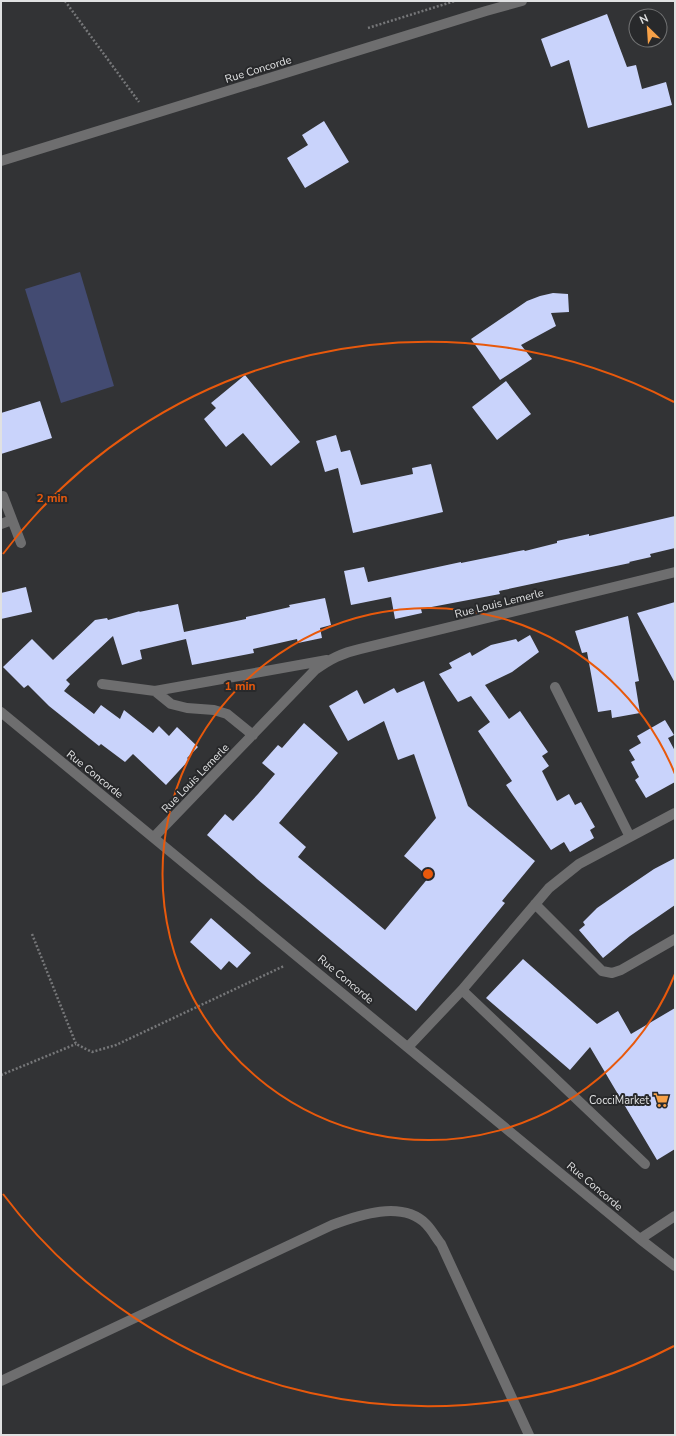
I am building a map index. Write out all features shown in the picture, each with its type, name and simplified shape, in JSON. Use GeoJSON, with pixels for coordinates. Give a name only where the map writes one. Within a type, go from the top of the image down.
{"type":"FeatureCollection","features":[{"type":"Feature","properties":{"kind":"street","name":"Rue Concorde"},"geometry":{"type":"LineString","coordinates":[[1,162],[522,1]]}},
{"type":"Feature","properties":{"kind":"street"},"geometry":{"type":"LineString","coordinates":[[3,496],[21,543]]}},
{"type":"Feature","properties":{"kind":"street"},"geometry":{"type":"LineString","coordinates":[[1,524],[12,520]]}},
{"type":"Feature","properties":{"kind":"street","name":"Rue Louis Lemerle"},"geometry":{"type":"LineString","coordinates":[[154,838],[315,670],[329,660],[355,650],[675,572]]}},
{"type":"Feature","properties":{"kind":"street","name":"Rue Louis Lemerle"},"geometry":{"type":"LineString","coordinates":[[102,684],[156,691],[329,660]]}},
{"type":"Feature","properties":{"kind":"street"},"geometry":{"type":"LineString","coordinates":[[555,687],[630,837]]}},
{"type":"Feature","properties":{"kind":"street"},"geometry":{"type":"LineString","coordinates":[[156,691],[171,704],[187,708],[214,710],[227,714],[253,735]]}},
{"type":"Feature","properties":{"kind":"street","name":"Rue Concorde"},"geometry":{"type":"LineString","coordinates":[[1,712],[640,1239],[675,1266]]}},
{"type":"Feature","properties":{"kind":"street"},"geometry":{"type":"LineString","coordinates":[[408,1047],[462,990],[549,888],[579,864],[675,814]]}},
{"type":"Feature","properties":{"kind":"street"},"geometry":{"type":"LineString","coordinates":[[535,904],[602,971],[612,973],[621,970],[675,939]]}},
{"type":"Feature","properties":{"kind":"street"},"geometry":{"type":"LineString","coordinates":[[462,990],[644,1164]]}},
{"type":"Feature","properties":{"kind":"street"},"geometry":{"type":"LineString","coordinates":[[1,1381],[332,1225],[360,1215],[388,1211],[410,1214],[420,1220],[426,1224],[441,1244],[529,1435]]}},
{"type":"Feature","properties":{"kind":"street"},"geometry":{"type":"LineString","coordinates":[[640,1239],[675,1216]]}},
{"type":"Feature","properties":{"kind":"path"},"geometry":{"type":"LineString","coordinates":[[65,1],[149,116]]}},
{"type":"Feature","properties":{"kind":"path"},"geometry":{"type":"LineString","coordinates":[[32,934],[76,1044],[92,1052],[116,1045],[301,958]]}},
{"type":"Feature","properties":{"kind":"path"},"geometry":{"type":"LineString","coordinates":[[1,1075],[76,1044]]}},
{"type":"Feature","properties":{"kind":"shaded area"},"geometry":{"type":"Polygon","coordinates":[[[80,272],[114,386],[61,403],[25,289],[80,272]]]}},
{"type":"Feature","properties":{"kind":"building"},"geometry":{"type":"Polygon","coordinates":[[[607,14],[627,67],[636,65],[642,89],[666,82],[672,105],[588,128],[569,60],[551,67],[541,39],[607,14]]]}},
{"type":"Feature","properties":{"kind":"building"},"geometry":{"type":"Polygon","coordinates":[[[324,121],[349,162],[305,188],[287,158],[308,145],[302,135],[324,121]]]}},
{"type":"Feature","properties":{"kind":"building"},"geometry":{"type":"Polygon","coordinates":[[[553,293],[568,294],[569,312],[551,313],[556,326],[521,345],[532,359],[500,380],[471,339],[527,301],[553,293]]]}},
{"type":"Feature","properties":{"kind":"building"},"geometry":{"type":"Polygon","coordinates":[[[245,375],[300,442],[271,466],[243,433],[226,447],[204,419],[216,408],[211,403],[245,375]]]}},
{"type":"Feature","properties":{"kind":"building"},"geometry":{"type":"Polygon","coordinates":[[[506,381],[531,414],[497,440],[472,407],[506,381]]]}},
{"type":"Feature","properties":{"kind":"building"},"geometry":{"type":"Polygon","coordinates":[[[40,401],[52,438],[1,454],[1,413],[40,401]]]}},
{"type":"Feature","properties":{"kind":"building"},"geometry":{"type":"Polygon","coordinates":[[[336,435],[341,452],[350,450],[361,485],[413,474],[412,468],[431,464],[443,512],[353,533],[338,468],[325,472],[316,441],[336,435]]]}},
{"type":"Feature","properties":{"kind":"building"},"geometry":{"type":"Polygon","coordinates":[[[675,516],[675,548],[650,554],[651,557],[629,562],[630,563],[499,591],[500,594],[421,609],[422,613],[395,619],[391,597],[351,605],[344,571],[364,567],[368,582],[461,562],[525,551],[557,543],[557,541],[589,534],[589,536],[675,516]]]}},
{"type":"Feature","properties":{"kind":"building"},"geometry":{"type":"Polygon","coordinates":[[[26,587],[32,612],[1,619],[1,593],[26,587]]]}},
{"type":"Feature","properties":{"kind":"building"},"geometry":{"type":"Polygon","coordinates":[[[325,598],[331,625],[320,628],[322,638],[298,643],[297,639],[253,649],[254,653],[192,665],[186,639],[140,650],[142,659],[122,665],[113,636],[66,680],[70,684],[64,691],[94,714],[101,705],[120,719],[124,710],[153,733],[159,726],[169,736],[177,727],[198,747],[187,758],[189,760],[166,785],[133,754],[125,762],[101,744],[99,746],[49,706],[28,685],[24,688],[3,667],[32,639],[53,660],[95,620],[107,618],[108,620],[140,611],[139,612],[178,604],[184,632],[246,619],[246,617],[290,607],[289,605],[325,598]]]}},
{"type":"Feature","properties":{"kind":"building"},"geometry":{"type":"Polygon","coordinates":[[[675,602],[675,683],[637,613],[675,602]]]}},
{"type":"Feature","properties":{"kind":"building"},"geometry":{"type":"Polygon","coordinates":[[[628,616],[639,681],[635,682],[640,713],[612,718],[611,710],[598,712],[587,652],[582,653],[575,631],[628,616]]]}},
{"type":"Feature","properties":{"kind":"building"},"geometry":{"type":"Polygon","coordinates":[[[530,635],[539,652],[512,672],[485,685],[509,719],[520,711],[548,752],[542,756],[549,766],[542,771],[557,801],[569,794],[575,805],[581,802],[595,827],[590,830],[594,838],[570,852],[564,842],[551,850],[506,785],[512,781],[478,731],[490,722],[471,696],[458,702],[439,674],[452,668],[449,663],[470,652],[472,656],[491,645],[516,639],[518,642],[530,635]]]}},
{"type":"Feature","properties":{"kind":"building"},"geometry":{"type":"Polygon","coordinates":[[[424,681],[468,806],[535,861],[502,901],[505,903],[416,1011],[257,879],[207,835],[225,814],[233,821],[258,794],[275,774],[262,763],[278,745],[282,748],[304,723],[338,753],[279,823],[306,847],[298,857],[385,930],[429,877],[404,856],[436,818],[414,754],[398,760],[384,721],[348,741],[329,706],[357,690],[364,704],[394,688],[397,693],[424,681]]]}},
{"type":"Feature","properties":{"kind":"building"},"geometry":{"type":"Polygon","coordinates":[[[665,720],[674,735],[668,738],[675,751],[675,782],[646,798],[635,780],[639,777],[631,762],[635,760],[629,750],[641,743],[637,736],[665,720]]]}},
{"type":"Feature","properties":{"kind":"building"},"geometry":{"type":"Polygon","coordinates":[[[675,858],[675,905],[630,936],[603,958],[579,930],[585,925],[583,922],[597,908],[654,869],[675,858]]]}},
{"type":"Feature","properties":{"kind":"building"},"geometry":{"type":"Polygon","coordinates":[[[211,918],[251,953],[237,968],[229,961],[221,970],[190,942],[211,918]]]}},
{"type":"Feature","properties":{"kind":"building"},"geometry":{"type":"Polygon","coordinates":[[[523,959],[597,1024],[618,1011],[631,1034],[675,1008],[675,1149],[657,1160],[590,1047],[570,1070],[486,998],[523,959]]]}},
{"type":"Feature","properties":{"kind":"place","name":"CocciMarket"},"geometry":{"type":"Point","coordinates":[661,1100]}}]}
